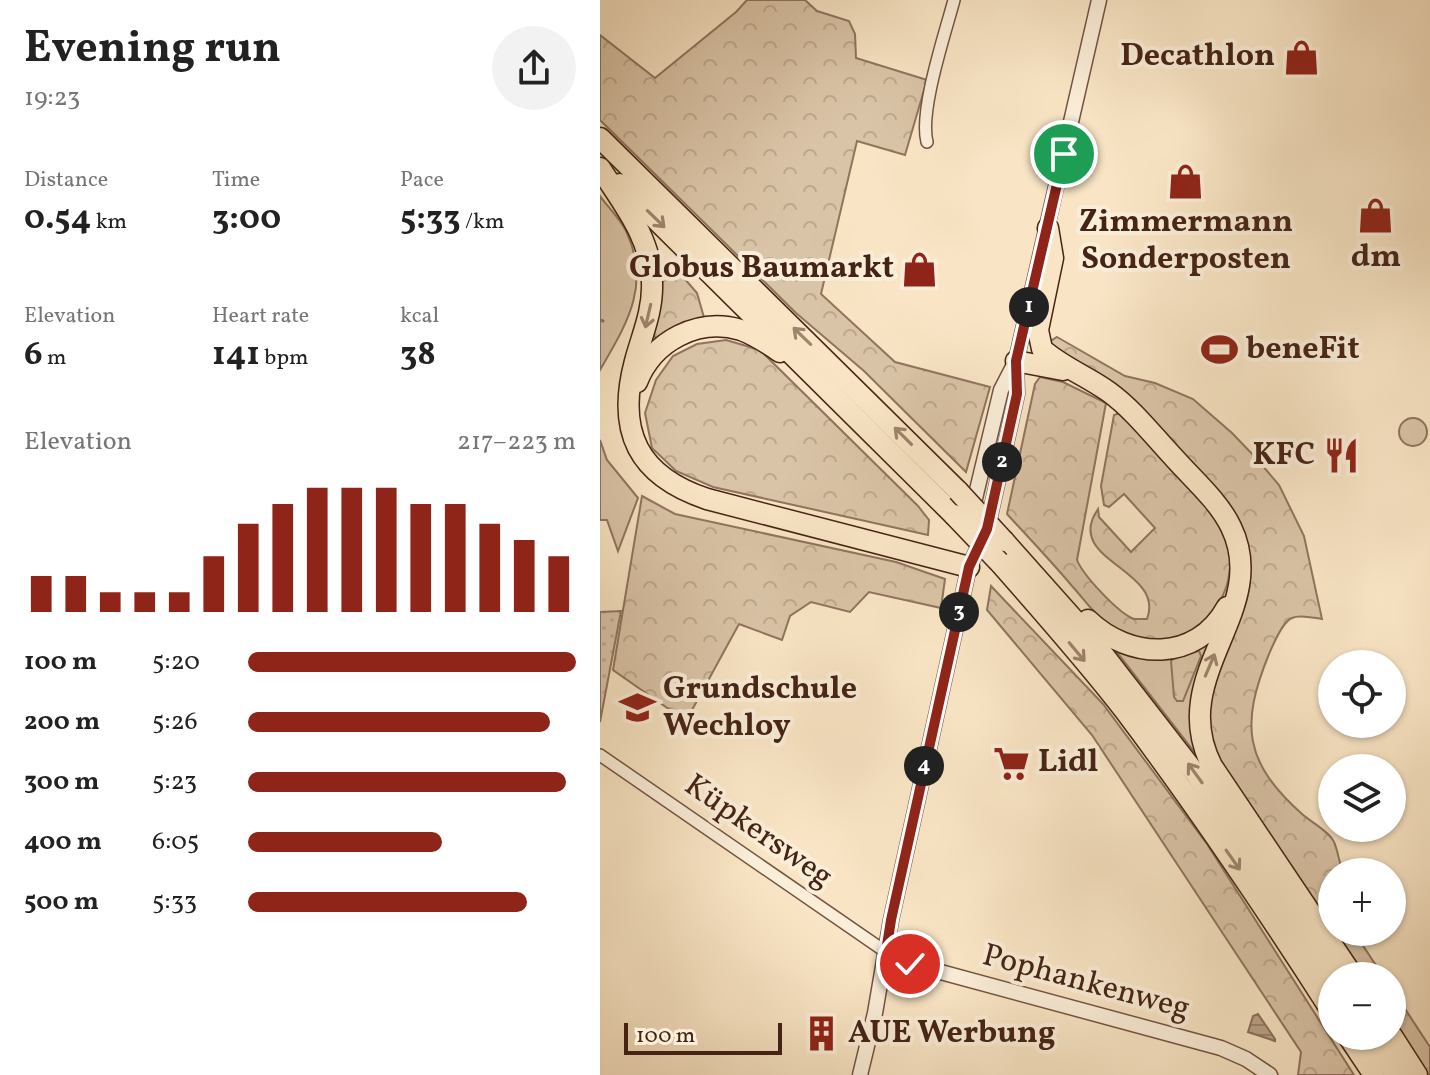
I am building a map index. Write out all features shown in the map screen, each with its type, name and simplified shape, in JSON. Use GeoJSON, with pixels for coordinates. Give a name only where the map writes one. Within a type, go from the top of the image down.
{"type":"FeatureCollection","features":[{"type":"Feature","properties":{"kind":"highway"},"geometry":{"type":"LineString","coordinates":[[600,138],[958,491],[1056,598],[1133,691],[1195,773],[1322,962]]}},
{"type":"Feature","properties":{"kind":"highway"},"geometry":{"type":"LineString","coordinates":[[600,166],[954,515],[1077,651],[1124,710],[1245,878],[1318,990]]}},
{"type":"Feature","properties":{"kind":"highway"},"geometry":{"type":"LineString","coordinates":[[600,166],[642,238],[651,267],[651,302],[629,387],[629,412],[631,430],[639,451],[652,469],[670,484],[688,492],[969,567]]}},
{"type":"Feature","properties":{"kind":"highway"},"geometry":{"type":"LineString","coordinates":[[1048,228],[1053,258],[1038,330],[1042,349],[1075,373],[1108,391],[1137,417],[1224,515],[1235,535],[1241,562],[1240,580],[1233,612],[1206,675],[1200,699],[1199,724],[1204,750],[1344,962]]}},
{"type":"Feature","properties":{"kind":"highway"},"geometry":{"type":"LineString","coordinates":[[629,412],[638,377],[661,346],[678,335],[698,328],[717,326],[761,339],[815,376]]}},
{"type":"Feature","properties":{"kind":"highway"},"geometry":{"type":"LineString","coordinates":[[1016,361],[1075,373]]}},
{"type":"Feature","properties":{"kind":"highway"},"geometry":{"type":"LineString","coordinates":[[1056,598],[1113,640],[1158,651],[1182,646],[1201,637],[1233,602]]}},
{"type":"Feature","properties":{"kind":"highway"},"geometry":{"type":"LineString","coordinates":[[1357,1050],[1374,1075]]}},
{"type":"Feature","properties":{"kind":"highway"},"geometry":{"type":"LineString","coordinates":[[1379,1050],[1396,1075]]}},
{"type":"Feature","properties":{"kind":"highway"},"geometry":{"type":"LineString","coordinates":[[1401,1050],[1417,1075]]}},
{"type":"Feature","properties":{"kind":"street"},"geometry":{"type":"LineString","coordinates":[[927,142],[923,128],[926,108],[954,0]]}},
{"type":"Feature","properties":{"kind":"street"},"geometry":{"type":"LineString","coordinates":[[860,1075],[969,567],[987,529],[1017,394],[1016,361],[1100,2]]}},
{"type":"Feature","properties":{"kind":"street","name":"Küpkersweg"},"geometry":{"type":"LineString","coordinates":[[600,755],[886,952]]}},
{"type":"Feature","properties":{"kind":"street","name":"Pophankenweg"},"geometry":{"type":"LineString","coordinates":[[886,952],[900,961],[1221,1048],[1246,1059],[1270,1075]]}},
{"type":"Feature","properties":{"kind":"green space"},"geometry":{"type":"Polygon","coordinates":[[[747,0],[805,0],[817,11],[849,21],[855,34],[856,58],[927,80],[905,155],[857,141],[821,294],[895,362],[990,387],[966,472],[864,371],[796,313],[600,120],[600,35],[655,78],[747,0]]]}},
{"type":"Feature","properties":{"kind":"green space"},"geometry":{"type":"Polygon","coordinates":[[[600,196],[626,231],[637,269],[636,287],[627,320],[600,370],[600,196]]]}},
{"type":"Feature","properties":{"kind":"green space"},"geometry":{"type":"Polygon","coordinates":[[[671,263],[697,293],[705,321],[659,341],[652,334],[659,267],[671,263]]]}},
{"type":"Feature","properties":{"kind":"green space"},"geometry":{"type":"Polygon","coordinates":[[[1057,337],[1125,376],[1155,383],[1193,399],[1232,433],[1279,485],[1304,536],[1322,619],[1295,617],[1288,620],[1278,634],[1260,679],[1251,722],[1258,759],[1268,777],[1302,814],[1318,826],[1318,842],[1334,842],[1339,858],[1318,858],[1318,912],[1234,789],[1219,762],[1209,733],[1210,704],[1250,585],[1246,544],[1235,519],[1046,344],[1057,337]]]}},
{"type":"Feature","properties":{"kind":"green space"},"geometry":{"type":"Polygon","coordinates":[[[726,340],[760,350],[918,506],[929,520],[928,535],[713,487],[676,471],[652,448],[645,413],[656,380],[673,356],[697,344],[726,340]]]}},
{"type":"Feature","properties":{"kind":"green space"},"geometry":{"type":"Polygon","coordinates":[[[1040,377],[1063,382],[1106,403],[1077,560],[1093,584],[1119,609],[1134,619],[1147,619],[1149,602],[1142,588],[1093,541],[1091,527],[1098,509],[1099,517],[1131,552],[1155,528],[1124,494],[1109,507],[1104,505],[1101,486],[1114,415],[1120,413],[1140,432],[1222,526],[1230,553],[1228,579],[1219,602],[1204,621],[1184,634],[1161,640],[1136,638],[1110,626],[1007,514],[1035,384],[1040,377]]]}},
{"type":"Feature","properties":{"kind":"green space"},"geometry":{"type":"Polygon","coordinates":[[[1413,418],[1423,422],[1427,432],[1423,442],[1413,446],[1403,442],[1399,432],[1403,422],[1413,418]]]}},
{"type":"Feature","properties":{"kind":"green space"},"geometry":{"type":"Polygon","coordinates":[[[600,440],[607,460],[638,498],[618,551],[607,520],[600,520],[600,440]]]}},
{"type":"Feature","properties":{"kind":"green space"},"geometry":{"type":"Polygon","coordinates":[[[642,496],[675,514],[896,562],[945,579],[941,608],[869,592],[850,612],[811,602],[790,616],[782,640],[739,624],[686,721],[613,670],[642,496]]]}},
{"type":"Feature","properties":{"kind":"green space"},"geometry":{"type":"Polygon","coordinates":[[[991,586],[1103,704],[1207,844],[1318,1018],[1318,1050],[1338,1050],[1354,1075],[1298,1075],[1301,1052],[1092,735],[987,610],[991,586]]]}},
{"type":"Feature","properties":{"kind":"green space"},"geometry":{"type":"Polygon","coordinates":[[[621,611],[600,722],[600,612],[621,611]]]}},
{"type":"Feature","properties":{"kind":"green space"},"geometry":{"type":"Polygon","coordinates":[[[1216,630],[1206,767],[1113,647],[1216,630]]]}},
{"type":"Feature","properties":{"kind":"green space"},"geometry":{"type":"Polygon","coordinates":[[[1199,651],[1201,656],[1183,701],[1177,701],[1171,661],[1176,656],[1199,651]]]}},
{"type":"Feature","properties":{"kind":"green space"},"geometry":{"type":"Polygon","coordinates":[[[1341,946],[1363,946],[1374,962],[1352,962],[1341,946]]]}},
{"type":"Feature","properties":{"kind":"green space"},"geometry":{"type":"Polygon","coordinates":[[[1406,1010],[1430,1047],[1430,1075],[1426,1075],[1406,1045],[1406,1010]]]}},
{"type":"Feature","properties":{"kind":"shaded area"},"geometry":{"type":"Polygon","coordinates":[[[1258,1014],[1275,1041],[1248,1032],[1253,1016],[1258,1014]]]}},
{"type":"Feature","properties":{"kind":"place","name":"Decathlon"},"geometry":{"type":"Point","coordinates":[1301,57]}},
{"type":"Feature","properties":{"kind":"place","name":"Zimmermann Sonderposten"},"geometry":{"type":"Point","coordinates":[1186,181]}},
{"type":"Feature","properties":{"kind":"place","name":"dm"},"geometry":{"type":"Point","coordinates":[1376,216]}},
{"type":"Feature","properties":{"kind":"place","name":"Globus Baumarkt"},"geometry":{"type":"Point","coordinates":[920,269]}},
{"type":"Feature","properties":{"kind":"place","name":"beneFit"},"geometry":{"type":"Point","coordinates":[1220,350]}},
{"type":"Feature","properties":{"kind":"place","name":"KFC"},"geometry":{"type":"Point","coordinates":[1341,456]}},
{"type":"Feature","properties":{"kind":"place","name":"Grundschule Wechloy"},"geometry":{"type":"Point","coordinates":[637,708]}},
{"type":"Feature","properties":{"kind":"place","name":"Lidl"},"geometry":{"type":"Point","coordinates":[1012,763]}},
{"type":"Feature","properties":{"kind":"place","name":"AUE Werbung"},"geometry":{"type":"Point","coordinates":[822,1034]}},
{"type":"Feature","properties":{"kind":"route"},"geometry":{"type":"LineString","coordinates":[[910,964],[886,952],[891,920],[969,567],[987,529],[1017,394],[1016,361],[1064,154]]}}]}
